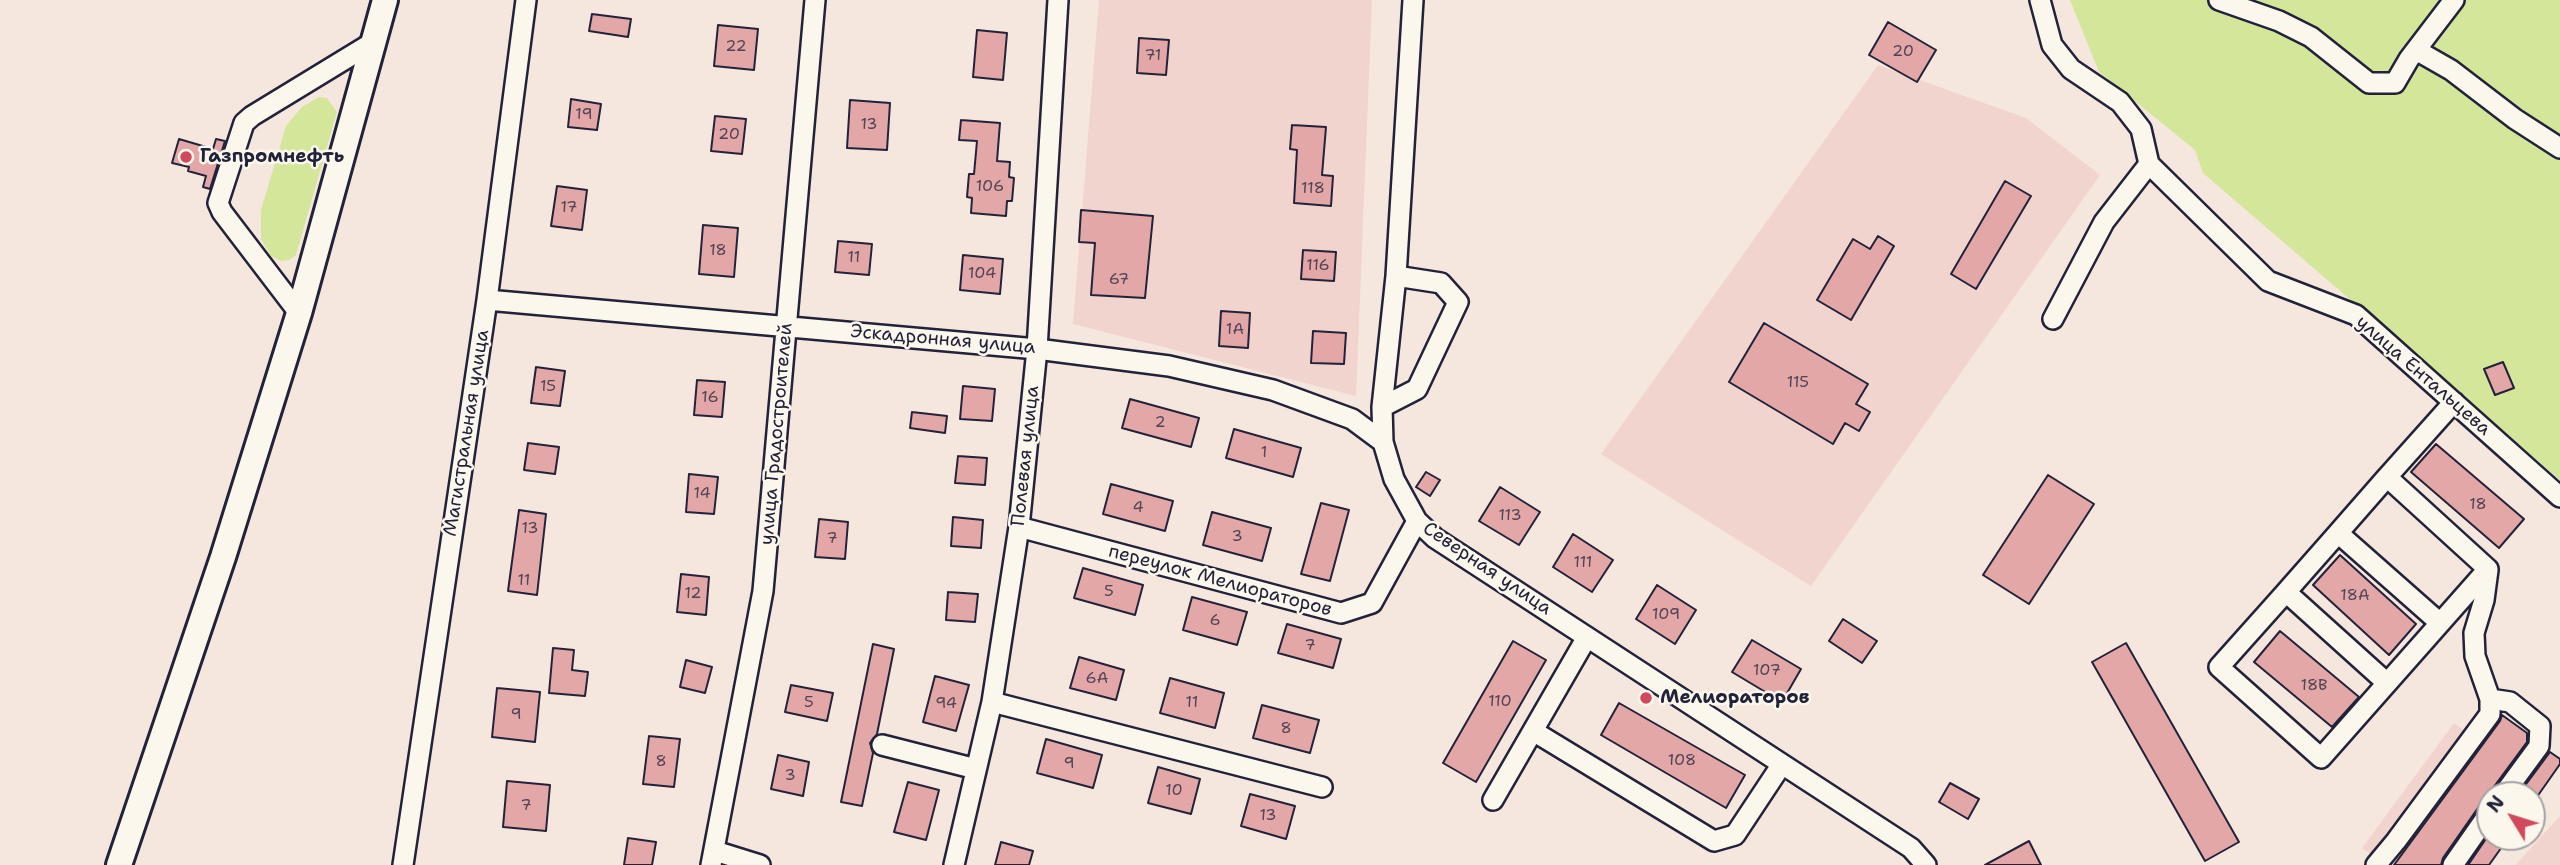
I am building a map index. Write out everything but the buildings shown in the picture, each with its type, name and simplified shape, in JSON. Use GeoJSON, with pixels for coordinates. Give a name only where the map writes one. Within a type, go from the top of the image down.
{"type":"FeatureCollection","features":[{"type":"Feature","properties":{"kind":"main road"},"geometry":{"type":"LineString","coordinates":[[119,865],[223,557],[299,313],[385,0]]}},
{"type":"Feature","properties":{"kind":"street","name":"Магистральная улица"},"geometry":{"type":"LineString","coordinates":[[403,865],[487,300],[526,0]]}},
{"type":"Feature","properties":{"kind":"street","name":"улица Градостроителей"},"geometry":{"type":"LineString","coordinates":[[713,858],[763,591],[815,0]]}},
{"type":"Feature","properties":{"kind":"street","name":"Полевая улица"},"geometry":{"type":"LineString","coordinates":[[954,865],[992,702],[1019,527],[1037,349],[1058,0]]}},
{"type":"Feature","properties":{"kind":"street","name":"Северная улица"},"geometry":{"type":"LineString","coordinates":[[1413,0],[1396,276],[1382,407],[1383,442],[1394,479],[1417,521],[1435,538],[1911,848],[1925,865]]}},
{"type":"Feature","properties":{"kind":"street"},"geometry":{"type":"LineString","coordinates":[[2039,0],[2052,45],[2071,69],[2120,102],[2141,129],[2149,164],[2104,222],[2053,319]]}},
{"type":"Feature","properties":{"kind":"street"},"geometry":{"type":"LineString","coordinates":[[2219,0],[2279,21],[2311,37],[2369,83],[2395,83],[2454,0]]}},
{"type":"Feature","properties":{"kind":"street"},"geometry":{"type":"LineString","coordinates":[[299,313],[222,212],[218,203],[244,123],[375,41]]}},
{"type":"Feature","properties":{"kind":"street"},"geometry":{"type":"LineString","coordinates":[[2416,50],[2451,70],[2515,119],[2560,148]]}},
{"type":"Feature","properties":{"kind":"street","name":"улица Ентальцева"},"geometry":{"type":"LineString","coordinates":[[2149,164],[2269,281],[2356,315],[2560,497]]}},
{"type":"Feature","properties":{"kind":"street"},"geometry":{"type":"LineString","coordinates":[[1382,407],[1417,388],[1458,302],[1441,282],[1396,276]]}},
{"type":"Feature","properties":{"kind":"street","name":"Эскадронная улица"},"geometry":{"type":"LineString","coordinates":[[487,300],[1037,349],[1169,366],[1273,390],[1352,419],[1383,442]]}},
{"type":"Feature","properties":{"kind":"street"},"geometry":{"type":"LineString","coordinates":[[2454,402],[2219,667],[2321,758],[2488,569]]}},
{"type":"Feature","properties":{"kind":"street"},"geometry":{"type":"LineString","coordinates":[[2387,477],[2488,569]]}},
{"type":"Feature","properties":{"kind":"street","name":"переулок Мелиораторов"},"geometry":{"type":"LineString","coordinates":[[1019,527],[1341,613],[1372,603],[1417,521]]}},
{"type":"Feature","properties":{"kind":"street"},"geometry":{"type":"LineString","coordinates":[[2338,533],[2440,623]]}},
{"type":"Feature","properties":{"kind":"street"},"geometry":{"type":"LineString","coordinates":[[2376,865],[2490,714],[2490,699],[2475,656],[2474,633],[2484,600],[2488,569]]}},
{"type":"Feature","properties":{"kind":"street"},"geometry":{"type":"LineString","coordinates":[[2286,592],[2387,683]]}},
{"type":"Feature","properties":{"kind":"street"},"geometry":{"type":"LineString","coordinates":[[1493,800],[1587,637]]}},
{"type":"Feature","properties":{"kind":"street"},"geometry":{"type":"LineString","coordinates":[[2490,699],[2510,702],[2540,726],[2539,746],[2513,781]]}},
{"type":"Feature","properties":{"kind":"street"},"geometry":{"type":"LineString","coordinates":[[992,702],[1322,787]]}},
{"type":"Feature","properties":{"kind":"street"},"geometry":{"type":"LineString","coordinates":[[1532,732],[1714,841],[1735,835],[1782,764]]}},
{"type":"Feature","properties":{"kind":"street"},"geometry":{"type":"LineString","coordinates":[[882,745],[976,769]]}},
{"type":"Feature","properties":{"kind":"street"},"geometry":{"type":"LineString","coordinates":[[2453,865],[2476,832]]}},
{"type":"Feature","properties":{"kind":"street"},"geometry":{"type":"LineString","coordinates":[[713,858],[760,865]]}},
{"type":"Feature","properties":{"kind":"shaded area"},"geometry":{"type":"Polygon","coordinates":[[[1099,0],[1372,0],[1356,396],[1073,324],[1099,0]]]}},
{"type":"Feature","properties":{"kind":"shaded area"},"geometry":{"type":"Polygon","coordinates":[[[1878,65],[2026,118],[2100,175],[1811,586],[1601,454],[1878,65]]]}},
{"type":"Feature","properties":{"kind":"shaded area"},"geometry":{"type":"Polygon","coordinates":[[[2454,723],[2468,733],[2376,858],[2362,848],[2454,723]]]}},
{"type":"Feature","properties":{"kind":"shaded area"},"geometry":{"type":"Polygon","coordinates":[[[2560,816],[2560,865],[2516,865],[2528,851],[2546,851],[2546,831],[2560,816]]]}},
{"type":"Feature","properties":{"kind":"green space"},"geometry":{"type":"Polygon","coordinates":[[[2070,0],[2560,0],[2560,480],[2203,173],[2195,150],[2099,72],[2070,0]]]}},
{"type":"Feature","properties":{"kind":"green space"},"geometry":{"type":"Polygon","coordinates":[[[319,97],[327,98],[337,112],[296,255],[281,261],[271,256],[261,239],[261,210],[286,126],[302,107],[319,97]]]}},
{"type":"Feature","properties":{"kind":"place","name":"Газпромнефть"},"geometry":{"type":"Point","coordinates":[186,157]}},
{"type":"Feature","properties":{"kind":"place","name":"Мелиораторов"},"geometry":{"type":"Point","coordinates":[1646,698]}}]}
